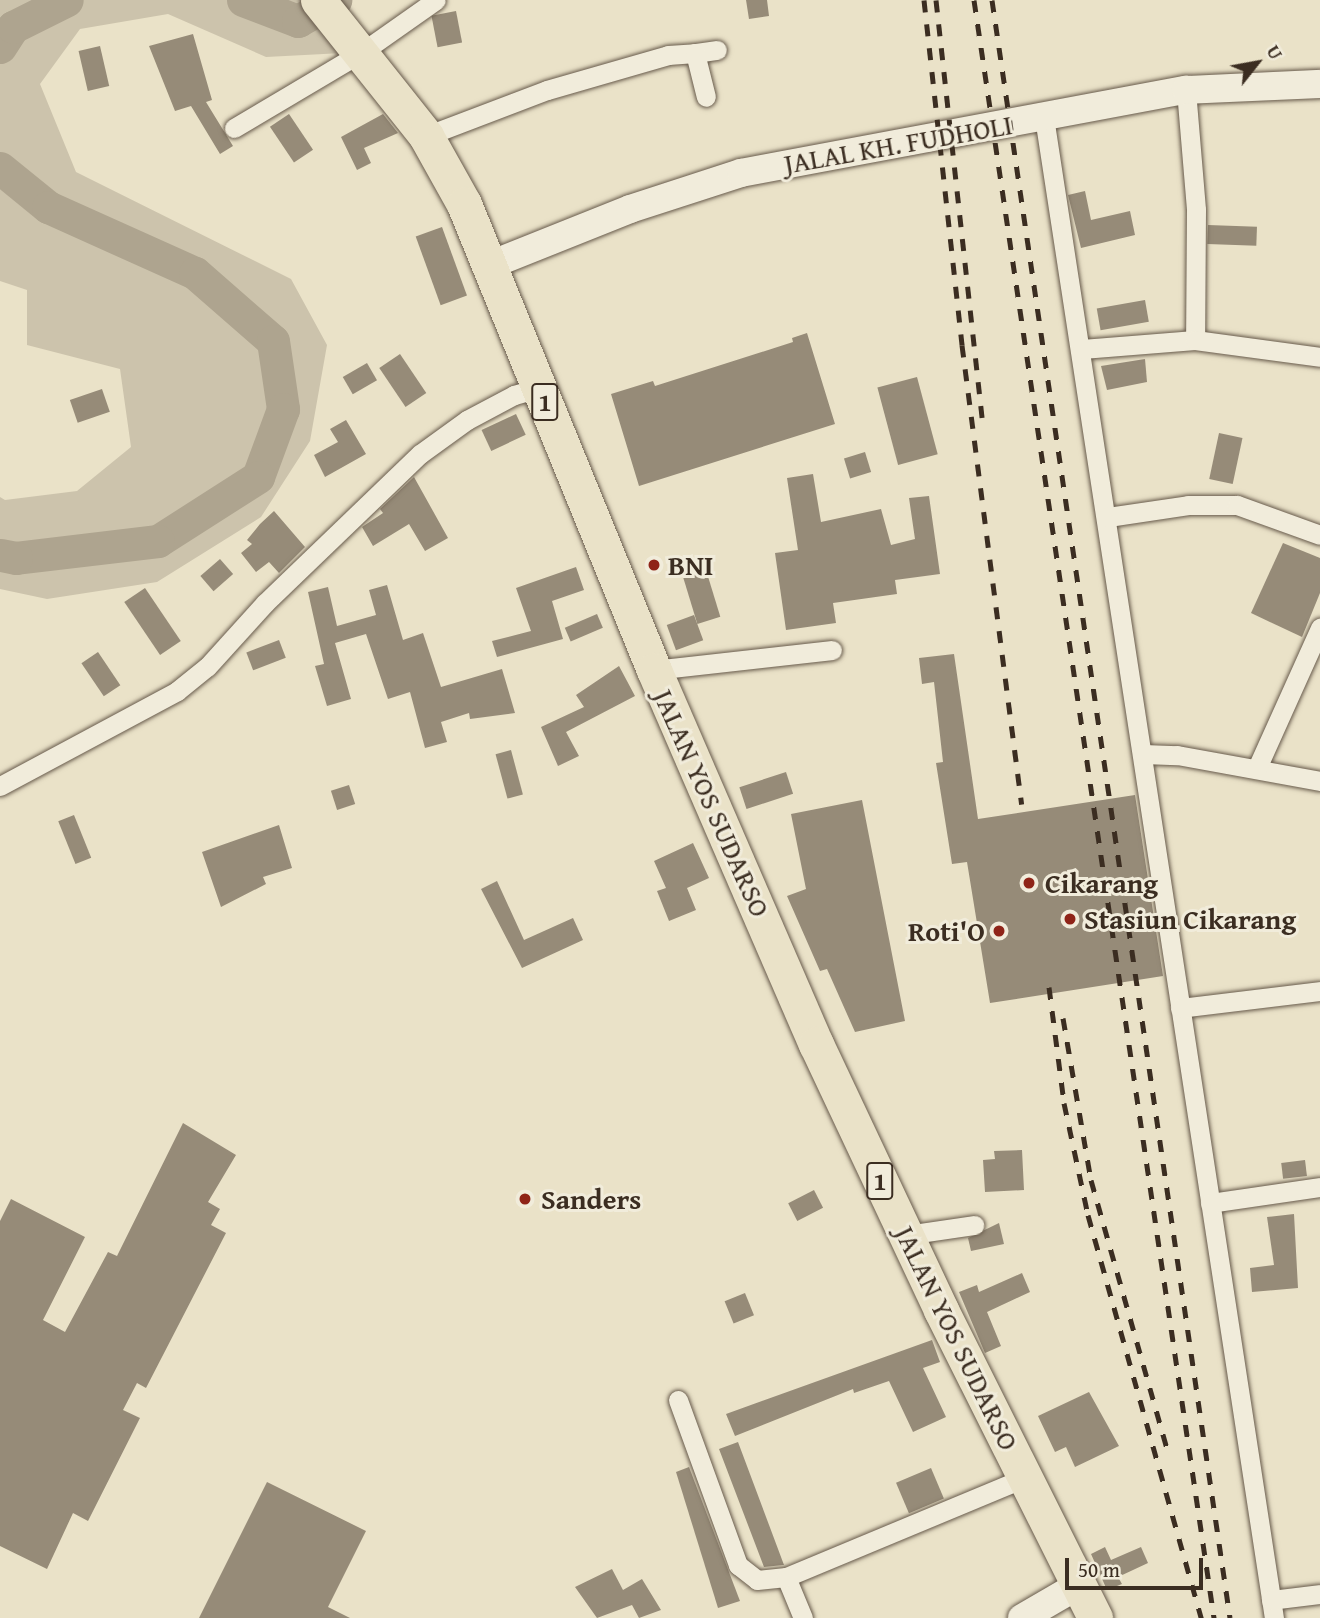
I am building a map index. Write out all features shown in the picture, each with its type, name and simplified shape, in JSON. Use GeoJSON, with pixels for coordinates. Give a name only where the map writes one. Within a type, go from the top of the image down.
{"type":"FeatureCollection","features":[{"type":"Feature","properties":{"kind":"highway","name":"JALAN YOS SUDARSO"},"geometry":{"type":"LineString","coordinates":[[318,0],[426,136],[491,265],[654,670],[816,1044],[906,1235],[1095,1618]]}},
{"type":"Feature","properties":{"kind":"main road","name":"JALAL KH. FUDHOLI"},"geometry":{"type":"LineString","coordinates":[[491,265],[630,209],[741,173],[1186,90],[1320,84]]}},
{"type":"Feature","properties":{"kind":"main road"},"geometry":{"type":"LineString","coordinates":[[1022,1618],[1079,1585]]}},
{"type":"Feature","properties":{"kind":"street"},"geometry":{"type":"LineString","coordinates":[[234,128],[436,0]]}},
{"type":"Feature","properties":{"kind":"street"},"geometry":{"type":"LineString","coordinates":[[426,136],[547,90],[668,55],[717,50]]}},
{"type":"Feature","properties":{"kind":"street"},"geometry":{"type":"LineString","coordinates":[[695,53],[706,97]]}},
{"type":"Feature","properties":{"kind":"street"},"geometry":{"type":"LineString","coordinates":[[1186,90],[1196,210],[1195,340]]}},
{"type":"Feature","properties":{"kind":"street"},"geometry":{"type":"LineString","coordinates":[[1044,117],[1108,517],[1272,1609],[1320,1594]]}},
{"type":"Feature","properties":{"kind":"street"},"geometry":{"type":"LineString","coordinates":[[1082,349],[1195,340],[1320,357]]}},
{"type":"Feature","properties":{"kind":"street"},"geometry":{"type":"LineString","coordinates":[[0,786],[177,691],[207,667],[274,594],[420,454],[467,420],[514,395],[539,388]]}},
{"type":"Feature","properties":{"kind":"street"},"geometry":{"type":"LineString","coordinates":[[1108,517],[1188,505],[1237,505],[1320,535]]}},
{"type":"Feature","properties":{"kind":"street"},"geometry":{"type":"LineString","coordinates":[[1257,768],[1320,628]]}},
{"type":"Feature","properties":{"kind":"street"},"geometry":{"type":"LineString","coordinates":[[654,670],[832,650]]}},
{"type":"Feature","properties":{"kind":"street"},"geometry":{"type":"LineString","coordinates":[[1143,754],[1257,768],[1320,781]]}},
{"type":"Feature","properties":{"kind":"street"},"geometry":{"type":"LineString","coordinates":[[1180,1008],[1320,990]]}},
{"type":"Feature","properties":{"kind":"street"},"geometry":{"type":"LineString","coordinates":[[1210,1203],[1320,1188]]}},
{"type":"Feature","properties":{"kind":"street"},"geometry":{"type":"LineString","coordinates":[[906,1235],[974,1225]]}},
{"type":"Feature","properties":{"kind":"street"},"geometry":{"type":"LineString","coordinates":[[678,1400],[738,1565],[750,1578],[786,1577],[1026,1477]]}},
{"type":"Feature","properties":{"kind":"street"},"geometry":{"type":"LineString","coordinates":[[786,1577],[803,1618]]}},
{"type":"Feature","properties":{"kind":"shaded area"},"geometry":{"type":"Polygon","coordinates":[[[0,0],[318,0],[362,52],[266,57],[168,14],[80,29],[40,84],[76,172],[291,279],[327,345],[310,441],[261,517],[157,582],[47,599],[0,589],[0,497],[5,500],[77,491],[131,447],[120,369],[27,345],[27,290],[0,281],[0,0]]]}},
{"type":"Feature","properties":{"kind":"building"},"geometry":{"type":"Polygon","coordinates":[[[746,0],[767,0],[769,16],[749,19],[746,0]]]}},
{"type":"Feature","properties":{"kind":"building"},"geometry":{"type":"Polygon","coordinates":[[[456,11],[462,42],[438,47],[431,16],[456,11]]]}},
{"type":"Feature","properties":{"kind":"building"},"geometry":{"type":"Polygon","coordinates":[[[193,34],[212,100],[206,102],[233,146],[220,154],[191,106],[175,111],[149,46],[193,34]]]}},
{"type":"Feature","properties":{"kind":"building"},"geometry":{"type":"Polygon","coordinates":[[[100,46],[109,86],[88,91],[79,51],[100,46]]]}},
{"type":"Feature","properties":{"kind":"building"},"geometry":{"type":"Polygon","coordinates":[[[289,114],[313,150],[294,163],[270,127],[289,114]]]}},
{"type":"Feature","properties":{"kind":"building"},"geometry":{"type":"Polygon","coordinates":[[[383,114],[398,133],[364,148],[371,163],[357,170],[341,137],[383,114]]]}},
{"type":"Feature","properties":{"kind":"building"},"geometry":{"type":"Polygon","coordinates":[[[1085,191],[1091,220],[1130,211],[1135,235],[1081,248],[1068,195],[1085,191]]]}},
{"type":"Feature","properties":{"kind":"building"},"geometry":{"type":"Polygon","coordinates":[[[1208,225],[1257,227],[1256,246],[1207,244],[1208,225]]]}},
{"type":"Feature","properties":{"kind":"building"},"geometry":{"type":"Polygon","coordinates":[[[442,227],[467,296],[441,305],[416,237],[442,227]]]}},
{"type":"Feature","properties":{"kind":"building"},"geometry":{"type":"Polygon","coordinates":[[[1145,300],[1149,322],[1101,330],[1097,309],[1145,300]]]}},
{"type":"Feature","properties":{"kind":"building"},"geometry":{"type":"Polygon","coordinates":[[[807,333],[835,424],[639,486],[611,394],[653,381],[655,386],[793,342],[792,338],[807,333]]]}},
{"type":"Feature","properties":{"kind":"building"},"geometry":{"type":"Polygon","coordinates":[[[400,354],[426,393],[406,407],[379,368],[400,354]]]}},
{"type":"Feature","properties":{"kind":"building"},"geometry":{"type":"Polygon","coordinates":[[[1145,359],[1147,382],[1107,390],[1101,366],[1145,359]]]}},
{"type":"Feature","properties":{"kind":"building"},"geometry":{"type":"Polygon","coordinates":[[[367,363],[377,380],[353,394],[343,377],[367,363]]]}},
{"type":"Feature","properties":{"kind":"building"},"geometry":{"type":"Polygon","coordinates":[[[917,377],[938,454],[898,465],[877,388],[917,377]]]}},
{"type":"Feature","properties":{"kind":"building"},"geometry":{"type":"Polygon","coordinates":[[[102,389],[110,412],[78,423],[70,400],[102,389]]]}},
{"type":"Feature","properties":{"kind":"building"},"geometry":{"type":"Polygon","coordinates":[[[516,414],[526,435],[491,451],[482,430],[516,414]]]}},
{"type":"Feature","properties":{"kind":"building"},"geometry":{"type":"Polygon","coordinates":[[[346,420],[366,454],[325,477],[314,455],[338,442],[330,429],[346,420]]]}},
{"type":"Feature","properties":{"kind":"building"},"geometry":{"type":"Polygon","coordinates":[[[1219,433],[1242,438],[1233,484],[1209,479],[1219,433]]]}},
{"type":"Feature","properties":{"kind":"building"},"geometry":{"type":"Polygon","coordinates":[[[865,452],[871,472],[850,479],[844,458],[865,452]]]}},
{"type":"Feature","properties":{"kind":"building"},"geometry":{"type":"Polygon","coordinates":[[[813,474],[821,522],[881,509],[891,545],[915,539],[909,498],[929,496],[940,574],[895,580],[897,594],[833,603],[836,623],[786,630],[775,553],[798,550],[787,478],[813,474]]]}},
{"type":"Feature","properties":{"kind":"building"},"geometry":{"type":"Polygon","coordinates":[[[414,477],[448,538],[425,551],[409,524],[373,546],[362,527],[383,513],[380,509],[414,477]]]}},
{"type":"Feature","properties":{"kind":"building"},"geometry":{"type":"Polygon","coordinates":[[[274,511],[305,547],[279,573],[269,562],[256,572],[241,553],[252,544],[247,540],[274,511]]]}},
{"type":"Feature","properties":{"kind":"building"},"geometry":{"type":"Polygon","coordinates":[[[1283,543],[1320,558],[1320,593],[1302,637],[1251,613],[1283,543]]]}},
{"type":"Feature","properties":{"kind":"building"},"geometry":{"type":"Polygon","coordinates":[[[220,559],[233,574],[213,591],[200,576],[220,559]]]}},
{"type":"Feature","properties":{"kind":"building"},"geometry":{"type":"Polygon","coordinates":[[[576,567],[584,590],[552,601],[563,639],[497,657],[492,641],[531,631],[516,588],[576,567]]]}},
{"type":"Feature","properties":{"kind":"building"},"geometry":{"type":"Polygon","coordinates":[[[706,570],[720,617],[697,624],[683,577],[706,570]]]}},
{"type":"Feature","properties":{"kind":"building"},"geometry":{"type":"Polygon","coordinates":[[[387,585],[403,640],[423,633],[441,687],[502,669],[515,713],[470,719],[469,713],[441,722],[447,742],[425,748],[410,692],[388,699],[366,634],[335,643],[351,699],[327,706],[315,666],[324,664],[308,592],[328,587],[337,626],[376,615],[369,590],[387,585]]]}},
{"type":"Feature","properties":{"kind":"building"},"geometry":{"type":"Polygon","coordinates":[[[145,588],[181,641],[160,655],[124,602],[145,588]]]}},
{"type":"Feature","properties":{"kind":"building"},"geometry":{"type":"Polygon","coordinates":[[[597,614],[603,628],[571,641],[565,628],[597,614]]]}},
{"type":"Feature","properties":{"kind":"building"},"geometry":{"type":"Polygon","coordinates":[[[694,615],[703,640],[676,650],[667,625],[694,615]]]}},
{"type":"Feature","properties":{"kind":"building"},"geometry":{"type":"Polygon","coordinates":[[[279,640],[286,658],[253,670],[246,653],[279,640]]]}},
{"type":"Feature","properties":{"kind":"building"},"geometry":{"type":"Polygon","coordinates":[[[98,652],[120,685],[104,696],[81,663],[98,652]]]}},
{"type":"Feature","properties":{"kind":"building","name":"Stasiun Cikarang"},"geometry":{"type":"Polygon","coordinates":[[[954,654],[978,819],[1135,795],[1163,976],[990,1003],[967,862],[952,864],[936,763],[943,762],[934,682],[922,684],[919,658],[954,654]]]}},
{"type":"Feature","properties":{"kind":"building"},"geometry":{"type":"Polygon","coordinates":[[[619,666],[635,696],[566,732],[579,756],[558,766],[541,727],[584,707],[576,695],[619,666]]]}},
{"type":"Feature","properties":{"kind":"building"},"geometry":{"type":"Polygon","coordinates":[[[511,750],[523,794],[507,799],[496,754],[511,750]]]}},
{"type":"Feature","properties":{"kind":"building"},"geometry":{"type":"Polygon","coordinates":[[[786,772],[793,794],[747,809],[739,787],[786,772]]]}},
{"type":"Feature","properties":{"kind":"building"},"geometry":{"type":"Polygon","coordinates":[[[349,785],[355,804],[337,810],[331,791],[349,785]]]}},
{"type":"Feature","properties":{"kind":"building"},"geometry":{"type":"Polygon","coordinates":[[[862,800],[905,1021],[855,1032],[827,969],[820,971],[787,896],[806,889],[791,814],[862,800]]]}},
{"type":"Feature","properties":{"kind":"building"},"geometry":{"type":"Polygon","coordinates":[[[74,815],[91,858],[75,864],[58,821],[74,815]]]}},
{"type":"Feature","properties":{"kind":"building"},"geometry":{"type":"Polygon","coordinates":[[[279,825],[292,868],[263,877],[266,884],[221,907],[202,852],[279,825]]]}},
{"type":"Feature","properties":{"kind":"building"},"geometry":{"type":"Polygon","coordinates":[[[693,843],[709,878],[687,888],[696,910],[669,921],[657,891],[666,888],[654,861],[693,843]]]}},
{"type":"Feature","properties":{"kind":"building"},"geometry":{"type":"Polygon","coordinates":[[[497,881],[524,940],[573,918],[583,940],[522,968],[481,889],[497,881]]]}},
{"type":"Feature","properties":{"kind":"building"},"geometry":{"type":"Polygon","coordinates":[[[183,1123],[236,1155],[208,1202],[220,1209],[211,1225],[226,1233],[146,1388],[137,1383],[123,1410],[140,1418],[88,1521],[73,1513],[47,1569],[0,1546],[0,1221],[11,1199],[85,1237],[43,1320],[65,1332],[108,1252],[117,1256],[183,1123]]]}},
{"type":"Feature","properties":{"kind":"building"},"geometry":{"type":"Polygon","coordinates":[[[1022,1150],[1024,1190],[985,1192],[983,1160],[995,1159],[994,1151],[1022,1150]]]}},
{"type":"Feature","properties":{"kind":"building"},"geometry":{"type":"Polygon","coordinates":[[[1305,1160],[1307,1176],[1283,1179],[1281,1163],[1305,1160]]]}},
{"type":"Feature","properties":{"kind":"building"},"geometry":{"type":"Polygon","coordinates":[[[814,1190],[823,1208],[797,1221],[788,1203],[814,1190]]]}},
{"type":"Feature","properties":{"kind":"building"},"geometry":{"type":"Polygon","coordinates":[[[1294,1214],[1298,1288],[1252,1292],[1250,1268],[1274,1265],[1267,1217],[1294,1214]]]}},
{"type":"Feature","properties":{"kind":"building"},"geometry":{"type":"Polygon","coordinates":[[[999,1223],[1004,1244],[971,1251],[968,1238],[999,1223]]]}},
{"type":"Feature","properties":{"kind":"building"},"geometry":{"type":"Polygon","coordinates":[[[1022,1273],[1030,1292],[987,1312],[1001,1346],[985,1353],[959,1292],[977,1285],[979,1292],[1022,1273]]]}},
{"type":"Feature","properties":{"kind":"building"},"geometry":{"type":"Polygon","coordinates":[[[745,1293],[754,1315],[734,1323],[725,1301],[745,1293]]]}},
{"type":"Feature","properties":{"kind":"building"},"geometry":{"type":"Polygon","coordinates":[[[932,1340],[940,1362],[923,1368],[946,1417],[913,1432],[889,1381],[854,1393],[853,1389],[735,1436],[726,1414],[932,1340]]]}},
{"type":"Feature","properties":{"kind":"building"},"geometry":{"type":"Polygon","coordinates":[[[1089,1392],[1119,1446],[1075,1467],[1066,1447],[1055,1452],[1038,1416],[1089,1392]]]}},
{"type":"Feature","properties":{"kind":"building"},"geometry":{"type":"Polygon","coordinates":[[[738,1442],[784,1565],[764,1567],[719,1449],[738,1442]]]}},
{"type":"Feature","properties":{"kind":"building"},"geometry":{"type":"Polygon","coordinates":[[[689,1467],[740,1601],[718,1608],[676,1472],[689,1467]]]}},
{"type":"Feature","properties":{"kind":"building"},"geometry":{"type":"Polygon","coordinates":[[[931,1468],[944,1498],[909,1513],[896,1483],[931,1468]]]}},
{"type":"Feature","properties":{"kind":"building"},"geometry":{"type":"Polygon","coordinates":[[[267,1482],[366,1531],[328,1607],[350,1618],[199,1618],[267,1482]]]}},
{"type":"Feature","properties":{"kind":"building"},"geometry":{"type":"Polygon","coordinates":[[[1105,1547],[1111,1560],[1141,1547],[1148,1563],[1118,1577],[1122,1584],[1107,1590],[1091,1554],[1105,1547]]]}},
{"type":"Feature","properties":{"kind":"building"},"geometry":{"type":"Polygon","coordinates":[[[612,1569],[623,1590],[642,1579],[661,1610],[639,1618],[632,1605],[597,1618],[575,1587],[612,1569]]]}},
{"type":"Feature","properties":{"kind":"waterway"},"geometry":{"type":"LineString","coordinates":[[0,47],[13,27],[67,0]]}},
{"type":"Feature","properties":{"kind":"waterway"},"geometry":{"type":"LineString","coordinates":[[243,0],[298,21],[335,0]]}},
{"type":"Feature","properties":{"kind":"waterway"},"geometry":{"type":"LineString","coordinates":[[0,168],[48,207],[195,273],[273,341],[283,409],[258,477],[158,541],[16,558],[0,555]]}},
{"type":"Feature","properties":{"kind":"railway"},"geometry":{"type":"LineString","coordinates":[[924,0],[962,345],[1022,804]]}},
{"type":"Feature","properties":{"kind":"railway"},"geometry":{"type":"LineString","coordinates":[[936,0],[983,424]]}},
{"type":"Feature","properties":{"kind":"railway"},"geometry":{"type":"LineString","coordinates":[[974,0],[1214,1618]]}},
{"type":"Feature","properties":{"kind":"railway"},"geometry":{"type":"LineString","coordinates":[[992,0],[1230,1618]]}},
{"type":"Feature","properties":{"kind":"railway"},"geometry":{"type":"LineString","coordinates":[[1049,987],[1064,1103],[1088,1215],[1201,1618]]}},
{"type":"Feature","properties":{"kind":"railway"},"geometry":{"type":"LineString","coordinates":[[1063,1018],[1091,1180],[1169,1456]]}},
{"type":"Feature","properties":{"kind":"place","name":"BNI"},"geometry":{"type":"Point","coordinates":[654,565]}},
{"type":"Feature","properties":{"kind":"place","name":"Cikarang"},"geometry":{"type":"Point","coordinates":[1029,883]}},
{"type":"Feature","properties":{"kind":"place","name":"Stasiun Cikarang"},"geometry":{"type":"Point","coordinates":[1070,919]}},
{"type":"Feature","properties":{"kind":"place","name":"Roti'O"},"geometry":{"type":"Point","coordinates":[999,931]}},
{"type":"Feature","properties":{"kind":"place","name":"Sanders"},"geometry":{"type":"Point","coordinates":[525,1199]}}]}
